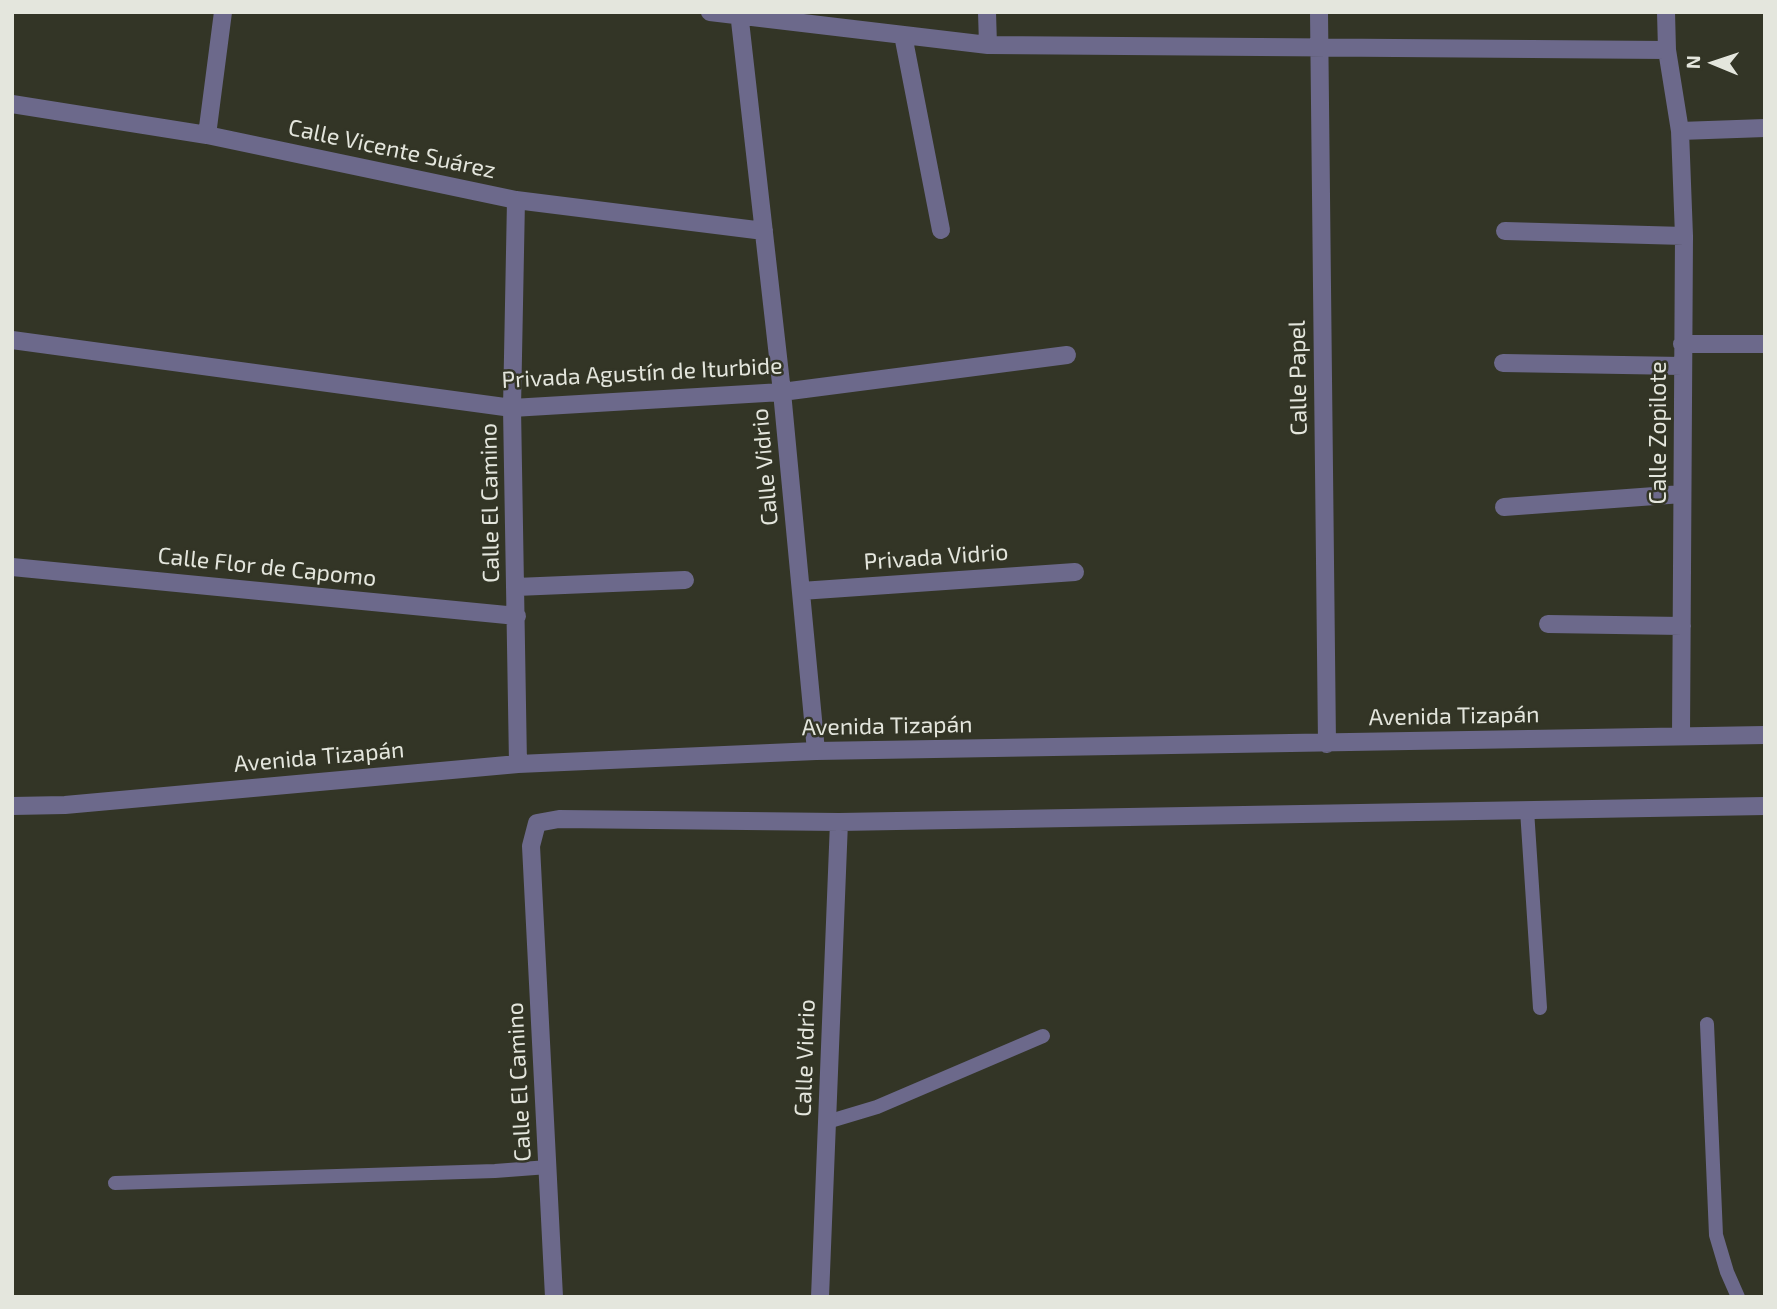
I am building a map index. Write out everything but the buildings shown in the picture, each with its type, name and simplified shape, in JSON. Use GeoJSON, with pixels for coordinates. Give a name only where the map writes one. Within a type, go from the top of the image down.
{"type":"FeatureCollection","features":[{"type":"Feature","properties":{"kind":"street"},"geometry":{"type":"LineString","coordinates":[[207,135],[223,12]]}},
{"type":"Feature","properties":{"kind":"street"},"geometry":{"type":"LineString","coordinates":[[710,12],[988,45],[1667,50]]}},
{"type":"Feature","properties":{"kind":"street"},"geometry":{"type":"LineString","coordinates":[[987,12],[988,45]]}},
{"type":"Feature","properties":{"kind":"street","name":"Calle Papel"},"geometry":{"type":"LineString","coordinates":[[1319,12],[1327,744]]}},
{"type":"Feature","properties":{"kind":"street","name":"Calle Zopilote"},"geometry":{"type":"LineString","coordinates":[[1666,12],[1667,50],[1680,131],[1684,236],[1681,736]]}},
{"type":"Feature","properties":{"kind":"street","name":"Calle Vidrio"},"geometry":{"type":"LineString","coordinates":[[739,14],[782,392],[816,751]]}},
{"type":"Feature","properties":{"kind":"street"},"geometry":{"type":"LineString","coordinates":[[903,35],[942,230]]}},
{"type":"Feature","properties":{"kind":"street","name":"Calle Vicente Suárez"},"geometry":{"type":"LineString","coordinates":[[12,104],[207,135],[516,200],[764,231]]}},
{"type":"Feature","properties":{"kind":"street"},"geometry":{"type":"LineString","coordinates":[[1680,131],[1765,128]]}},
{"type":"Feature","properties":{"kind":"street","name":"Calle El Camino"},"geometry":{"type":"LineString","coordinates":[[516,200],[512,408],[518,764]]}},
{"type":"Feature","properties":{"kind":"street"},"geometry":{"type":"LineString","coordinates":[[1505,231],[1684,236]]}},
{"type":"Feature","properties":{"kind":"street","name":"Privada Agustín de Iturbide"},"geometry":{"type":"LineString","coordinates":[[12,340],[512,408],[782,392],[1067,355]]}},
{"type":"Feature","properties":{"kind":"street"},"geometry":{"type":"LineString","coordinates":[[1682,344],[1765,344]]}},
{"type":"Feature","properties":{"kind":"street"},"geometry":{"type":"LineString","coordinates":[[1503,363],[1682,366]]}},
{"type":"Feature","properties":{"kind":"street"},"geometry":{"type":"LineString","coordinates":[[1504,507],[1682,494]]}},
{"type":"Feature","properties":{"kind":"street","name":"Calle Flor de Capomo"},"geometry":{"type":"LineString","coordinates":[[12,567],[517,616]]}},
{"type":"Feature","properties":{"kind":"street","name":"Privada Vidrio"},"geometry":{"type":"LineString","coordinates":[[801,591],[1075,572]]}},
{"type":"Feature","properties":{"kind":"street"},"geometry":{"type":"LineString","coordinates":[[516,587],[685,580]]}},
{"type":"Feature","properties":{"kind":"street"},"geometry":{"type":"LineString","coordinates":[[1548,624],[1682,626]]}},
{"type":"Feature","properties":{"kind":"street","name":"Avenida Tizapán"},"geometry":{"type":"LineString","coordinates":[[12,806],[65,805],[518,764],[816,751],[1765,735]]}},
{"type":"Feature","properties":{"kind":"street"},"geometry":{"type":"LineString","coordinates":[[839,822],[1765,806]]}},
{"type":"Feature","properties":{"kind":"street","name":"Calle El Camino"},"geometry":{"type":"LineString","coordinates":[[554,1297],[531,846],[537,823],[559,819],[839,822]]}},
{"type":"Feature","properties":{"kind":"street","name":"Calle Vidrio"},"geometry":{"type":"LineString","coordinates":[[820,1297],[839,822]]}},
{"type":"Feature","properties":{"kind":"lane"},"geometry":{"type":"LineString","coordinates":[[1527,810],[1539,1008]]}},
{"type":"Feature","properties":{"kind":"lane"},"geometry":{"type":"LineString","coordinates":[[1707,1024],[1716,1235],[1738,1297]]}},
{"type":"Feature","properties":{"kind":"lane"},"geometry":{"type":"LineString","coordinates":[[827,1122],[877,1107],[1042,1036]]}},
{"type":"Feature","properties":{"kind":"lane"},"geometry":{"type":"LineString","coordinates":[[115,1183],[548,1167]]}}]}
